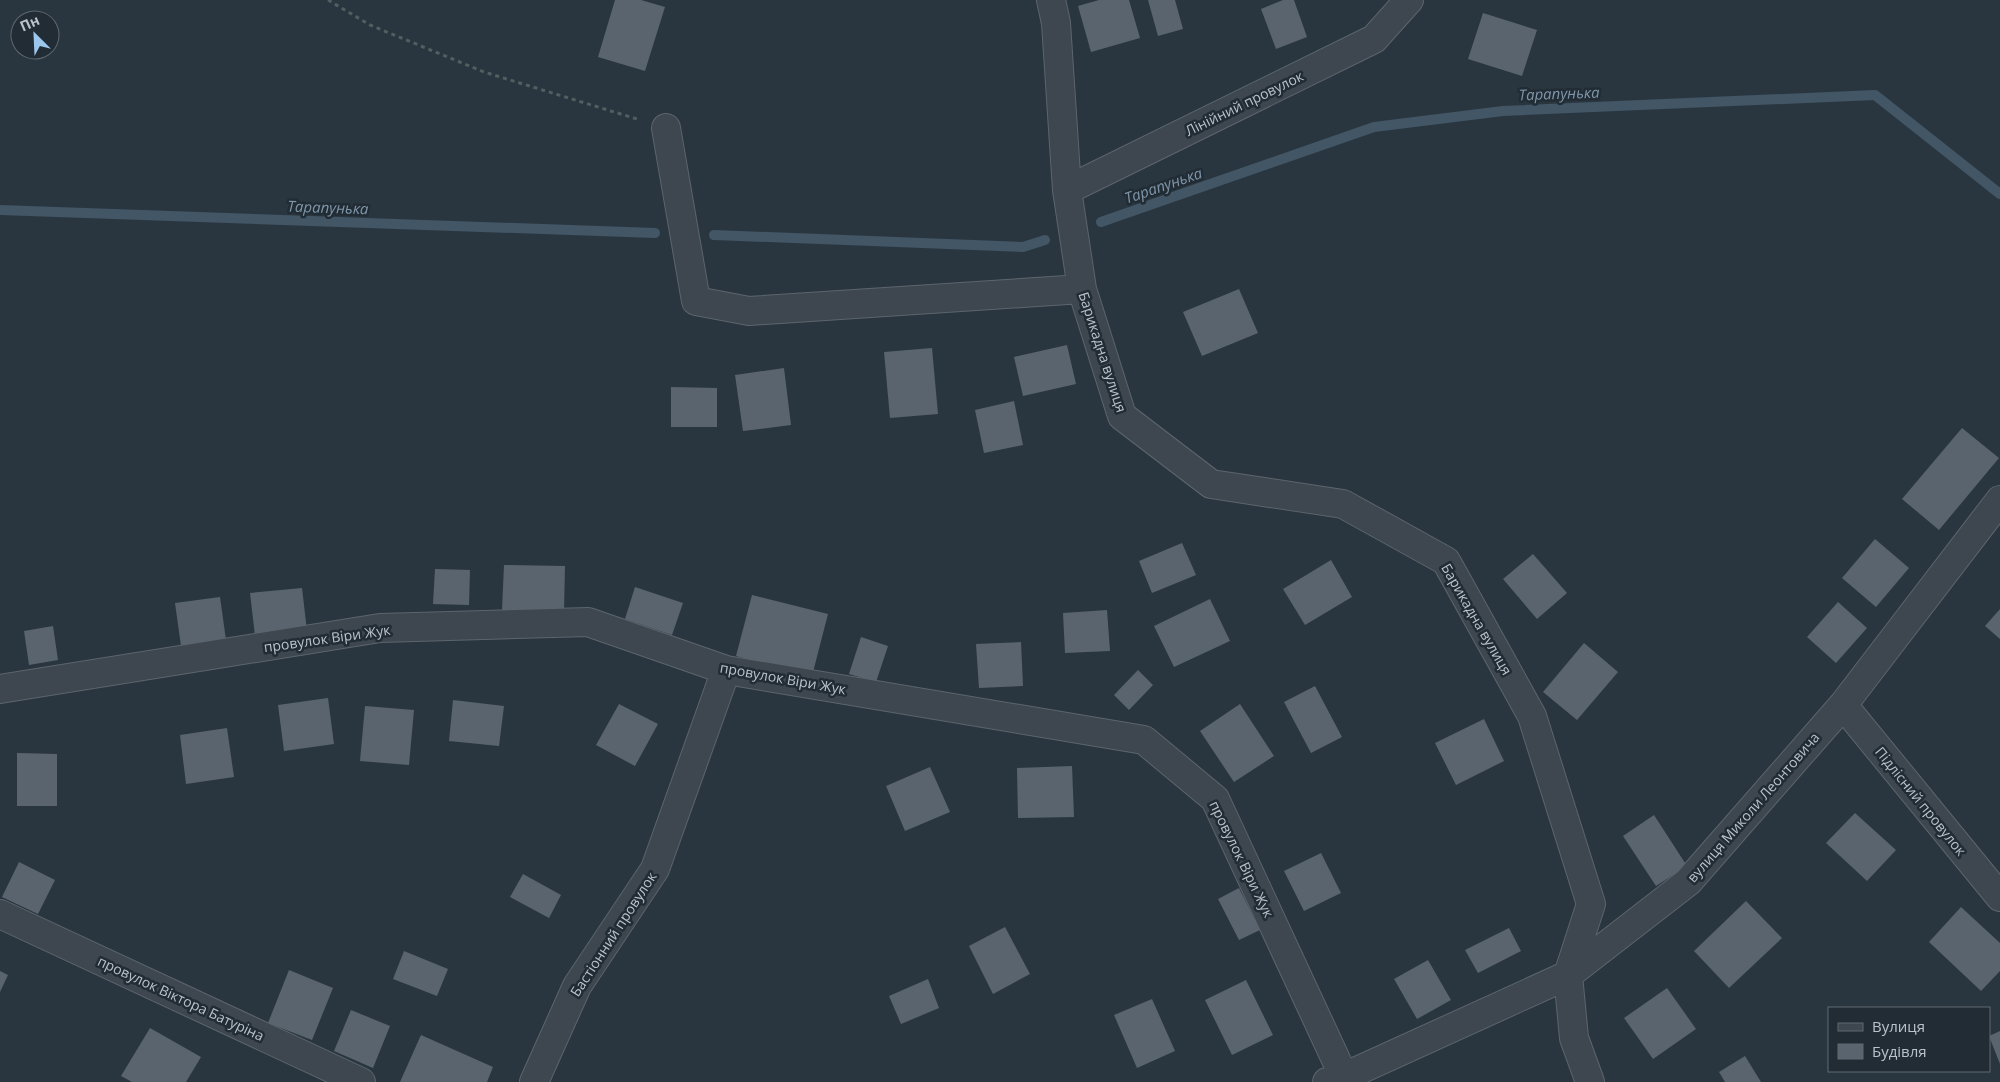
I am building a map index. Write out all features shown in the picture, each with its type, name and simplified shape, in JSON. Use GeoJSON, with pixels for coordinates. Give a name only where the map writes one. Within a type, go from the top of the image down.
{"type":"FeatureCollection","features":[{"type":"Feature","properties":{"kind":"street","name":"Барикадна вулиця"},"geometry":{"type":"LineString","coordinates":[[1051,0],[1056,23],[1067,190],[1082,289],[1122,416],[1211,484],[1343,504],[1446,561],[1532,716],[1591,904],[1568,975],[1574,1038],[1590,1082]]}},
{"type":"Feature","properties":{"kind":"street","name":"Лінійний провулок"},"geometry":{"type":"LineString","coordinates":[[1067,190],[1374,39],[1409,0]]}},
{"type":"Feature","properties":{"kind":"street"},"geometry":{"type":"LineString","coordinates":[[666,128],[696,301],[749,311],[1082,289]]}},
{"type":"Feature","properties":{"kind":"street","name":"вулиця Миколи Леонтовича"},"geometry":{"type":"LineString","coordinates":[[1335,1080],[1568,975],[1688,882],[1842,705],[2000,500]]}},
{"type":"Feature","properties":{"kind":"street","name":"провулок Віри Жук"},"geometry":{"type":"LineString","coordinates":[[0,689],[380,628],[588,622],[726,670],[1144,740],[1215,799],[1335,1080]]}},
{"type":"Feature","properties":{"kind":"street","name":"Бастіонний провулок"},"geometry":{"type":"LineString","coordinates":[[534,1082],[576,986],[655,869],[726,670]]}},
{"type":"Feature","properties":{"kind":"street","name":"Підлісний провулок"},"geometry":{"type":"LineString","coordinates":[[1842,705],[2000,897]]}},
{"type":"Feature","properties":{"kind":"street","name":"провулок Віктора Батуріна"},"geometry":{"type":"LineString","coordinates":[[0,914],[362,1082]]}},
{"type":"Feature","properties":{"kind":"path"},"geometry":{"type":"LineString","coordinates":[[328,0],[370,25],[484,72],[666,128]]}},
{"type":"Feature","properties":{"kind":"building"},"geometry":{"type":"Polygon","coordinates":[[[615,0],[641,0],[665,7],[645,71],[598,57],[615,0]]]}},
{"type":"Feature","properties":{"kind":"building"},"geometry":{"type":"Polygon","coordinates":[[[1099,0],[1129,0],[1140,38],[1091,52],[1078,6],[1099,0]]]}},
{"type":"Feature","properties":{"kind":"building"},"geometry":{"type":"Polygon","coordinates":[[[1148,0],[1175,0],[1183,29],[1158,36],[1148,0]]]}},
{"type":"Feature","properties":{"kind":"building"},"geometry":{"type":"Polygon","coordinates":[[[1283,0],[1294,0],[1307,37],[1276,49],[1261,9],[1283,0]]]}},
{"type":"Feature","properties":{"kind":"building"},"geometry":{"type":"Polygon","coordinates":[[[1483,13],[1537,30],[1522,76],[1468,59],[1483,13]]]}},
{"type":"Feature","properties":{"kind":"building"},"geometry":{"type":"Polygon","coordinates":[[[1239,289],[1258,333],[1202,356],[1183,312],[1239,289]]]}},
{"type":"Feature","properties":{"kind":"building"},"geometry":{"type":"Polygon","coordinates":[[[1067,345],[1076,384],[1023,396],[1014,357],[1067,345]]]}},
{"type":"Feature","properties":{"kind":"building"},"geometry":{"type":"Polygon","coordinates":[[[932,348],[938,414],[890,418],[884,352],[932,348]]]}},
{"type":"Feature","properties":{"kind":"building"},"geometry":{"type":"Polygon","coordinates":[[[784,368],[791,425],[743,431],[735,375],[784,368]]]}},
{"type":"Feature","properties":{"kind":"building"},"geometry":{"type":"Polygon","coordinates":[[[671,387],[717,388],[717,427],[671,427],[671,387]]]}},
{"type":"Feature","properties":{"kind":"building"},"geometry":{"type":"Polygon","coordinates":[[[1014,401],[1023,445],[984,453],[975,410],[1014,401]]]}},
{"type":"Feature","properties":{"kind":"building"},"geometry":{"type":"Polygon","coordinates":[[[1962,428],[1999,458],[1939,530],[1902,499],[1962,428]]]}},
{"type":"Feature","properties":{"kind":"building"},"geometry":{"type":"Polygon","coordinates":[[[1875,539],[1909,568],[1876,607],[1842,578],[1875,539]]]}},
{"type":"Feature","properties":{"kind":"building"},"geometry":{"type":"Polygon","coordinates":[[[1182,543],[1196,575],[1152,593],[1139,561],[1182,543]]]}},
{"type":"Feature","properties":{"kind":"building"},"geometry":{"type":"Polygon","coordinates":[[[1533,554],[1567,593],[1537,619],[1503,579],[1533,554]]]}},
{"type":"Feature","properties":{"kind":"building"},"geometry":{"type":"Polygon","coordinates":[[[1331,560],[1352,597],[1305,625],[1283,589],[1331,560]]]}},
{"type":"Feature","properties":{"kind":"building"},"geometry":{"type":"Polygon","coordinates":[[[504,565],[565,566],[564,611],[502,610],[504,565]]]}},
{"type":"Feature","properties":{"kind":"building"},"geometry":{"type":"Polygon","coordinates":[[[435,569],[470,570],[469,605],[433,604],[435,569]]]}},
{"type":"Feature","properties":{"kind":"building"},"geometry":{"type":"Polygon","coordinates":[[[635,587],[683,603],[672,635],[625,619],[635,587]]]}},
{"type":"Feature","properties":{"kind":"building"},"geometry":{"type":"Polygon","coordinates":[[[302,588],[307,631],[255,636],[250,593],[302,588]]]}},
{"type":"Feature","properties":{"kind":"building"},"geometry":{"type":"Polygon","coordinates":[[[752,595],[828,614],[812,676],[736,656],[752,595]]]}},
{"type":"Feature","properties":{"kind":"building"},"geometry":{"type":"Polygon","coordinates":[[[220,597],[226,640],[181,646],[175,603],[220,597]]]}},
{"type":"Feature","properties":{"kind":"building"},"geometry":{"type":"Polygon","coordinates":[[[1210,599],[1230,641],[1174,667],[1154,626],[1210,599]]]}},
{"type":"Feature","properties":{"kind":"building"},"geometry":{"type":"Polygon","coordinates":[[[1838,602],[1867,628],[1836,663],[1807,637],[1838,602]]]}},
{"type":"Feature","properties":{"kind":"building"},"geometry":{"type":"Polygon","coordinates":[[[2000,609],[2000,639],[1985,626],[2000,609]]]}},
{"type":"Feature","properties":{"kind":"building"},"geometry":{"type":"Polygon","coordinates":[[[1107,610],[1110,651],[1065,653],[1063,613],[1107,610]]]}},
{"type":"Feature","properties":{"kind":"building"},"geometry":{"type":"Polygon","coordinates":[[[53,626],[58,660],[29,665],[24,631],[53,626]]]}},
{"type":"Feature","properties":{"kind":"building"},"geometry":{"type":"Polygon","coordinates":[[[861,637],[888,646],[876,682],[849,674],[861,637]]]}},
{"type":"Feature","properties":{"kind":"building"},"geometry":{"type":"Polygon","coordinates":[[[1021,642],[1023,686],[979,688],[976,644],[1021,642]]]}},
{"type":"Feature","properties":{"kind":"building"},"geometry":{"type":"Polygon","coordinates":[[[1584,643],[1618,672],[1577,720],[1543,692],[1584,643]]]}},
{"type":"Feature","properties":{"kind":"building"},"geometry":{"type":"Polygon","coordinates":[[[1138,670],[1153,685],[1129,710],[1114,695],[1138,670]]]}},
{"type":"Feature","properties":{"kind":"building"},"geometry":{"type":"Polygon","coordinates":[[[1315,686],[1342,737],[1311,753],[1284,702],[1315,686]]]}},
{"type":"Feature","properties":{"kind":"building"},"geometry":{"type":"Polygon","coordinates":[[[328,698],[334,744],[284,751],[278,705],[328,698]]]}},
{"type":"Feature","properties":{"kind":"building"},"geometry":{"type":"Polygon","coordinates":[[[453,700],[504,706],[499,746],[449,741],[453,700]]]}},
{"type":"Feature","properties":{"kind":"building"},"geometry":{"type":"Polygon","coordinates":[[[619,704],[658,724],[635,766],[596,745],[619,704]]]}},
{"type":"Feature","properties":{"kind":"building"},"geometry":{"type":"Polygon","coordinates":[[[1240,704],[1274,756],[1234,782],[1200,731],[1240,704]]]}},
{"type":"Feature","properties":{"kind":"building"},"geometry":{"type":"Polygon","coordinates":[[[365,706],[414,710],[409,765],[360,761],[365,706]]]}},
{"type":"Feature","properties":{"kind":"building"},"geometry":{"type":"Polygon","coordinates":[[[1484,719],[1504,761],[1456,785],[1435,743],[1484,719]]]}},
{"type":"Feature","properties":{"kind":"building"},"geometry":{"type":"Polygon","coordinates":[[[227,728],[234,777],[186,784],[180,735],[227,728]]]}},
{"type":"Feature","properties":{"kind":"building"},"geometry":{"type":"Polygon","coordinates":[[[17,753],[57,754],[57,806],[17,806],[17,753]]]}},
{"type":"Feature","properties":{"kind":"building"},"geometry":{"type":"Polygon","coordinates":[[[1072,766],[1074,817],[1018,818],[1017,768],[1072,766]]]}},
{"type":"Feature","properties":{"kind":"building"},"geometry":{"type":"Polygon","coordinates":[[[930,767],[950,812],[905,831],[886,786],[930,767]]]}},
{"type":"Feature","properties":{"kind":"building"},"geometry":{"type":"Polygon","coordinates":[[[1855,813],[1896,850],[1867,881],[1826,843],[1855,813]]]}},
{"type":"Feature","properties":{"kind":"building"},"geometry":{"type":"Polygon","coordinates":[[[1654,815],[1687,866],[1656,886],[1623,836],[1654,815]]]}},
{"type":"Feature","properties":{"kind":"building"},"geometry":{"type":"Polygon","coordinates":[[[1321,853],[1341,893],[1304,911],[1284,871],[1321,853]]]}},
{"type":"Feature","properties":{"kind":"building"},"geometry":{"type":"Polygon","coordinates":[[[19,862],[55,880],[38,914],[2,897],[19,862]]]}},
{"type":"Feature","properties":{"kind":"building"},"geometry":{"type":"Polygon","coordinates":[[[523,874],[561,895],[549,918],[510,897],[523,874]]]}},
{"type":"Feature","properties":{"kind":"building"},"geometry":{"type":"Polygon","coordinates":[[[1239,888],[1260,930],[1239,940],[1218,899],[1239,888]]]}},
{"type":"Feature","properties":{"kind":"building"},"geometry":{"type":"Polygon","coordinates":[[[1746,901],[1782,938],[1729,988],[1694,951],[1746,901]]]}},
{"type":"Feature","properties":{"kind":"building"},"geometry":{"type":"Polygon","coordinates":[[[1961,907],[2000,943],[2000,971],[1981,991],[1929,942],[1961,907]]]}},
{"type":"Feature","properties":{"kind":"building"},"geometry":{"type":"Polygon","coordinates":[[[1005,927],[1030,974],[993,994],[969,946],[1005,927]]]}},
{"type":"Feature","properties":{"kind":"building"},"geometry":{"type":"Polygon","coordinates":[[[1509,928],[1521,951],[1478,973],[1465,950],[1509,928]]]}},
{"type":"Feature","properties":{"kind":"building"},"geometry":{"type":"Polygon","coordinates":[[[404,951],[448,969],[437,996],[393,979],[404,951]]]}},
{"type":"Feature","properties":{"kind":"building"},"geometry":{"type":"Polygon","coordinates":[[[1428,960],[1451,1000],[1417,1019],[1394,979],[1428,960]]]}},
{"type":"Feature","properties":{"kind":"building"},"geometry":{"type":"Polygon","coordinates":[[[289,970],[333,988],[312,1040],[268,1023],[289,970]]]}},
{"type":"Feature","properties":{"kind":"building"},"geometry":{"type":"Polygon","coordinates":[[[0,971],[8,975],[0,992],[0,971]]]}},
{"type":"Feature","properties":{"kind":"building"},"geometry":{"type":"Polygon","coordinates":[[[928,979],[939,1008],[901,1024],[889,996],[928,979]]]}},
{"type":"Feature","properties":{"kind":"building"},"geometry":{"type":"Polygon","coordinates":[[[1246,980],[1273,1035],[1232,1055],[1205,1000],[1246,980]]]}},
{"type":"Feature","properties":{"kind":"building"},"geometry":{"type":"Polygon","coordinates":[[[1667,988],[1696,1029],[1653,1059],[1624,1018],[1667,988]]]}},
{"type":"Feature","properties":{"kind":"building"},"geometry":{"type":"Polygon","coordinates":[[[1152,999],[1175,1051],[1137,1068],[1114,1015],[1152,999]]]}},
{"type":"Feature","properties":{"kind":"building"},"geometry":{"type":"Polygon","coordinates":[[[351,1010],[390,1026],[373,1068],[334,1051],[351,1010]]]}},
{"type":"Feature","properties":{"kind":"building"},"geometry":{"type":"Polygon","coordinates":[[[150,1028],[201,1057],[186,1082],[132,1082],[121,1076],[150,1028]]]}},
{"type":"Feature","properties":{"kind":"building"},"geometry":{"type":"Polygon","coordinates":[[[2000,1031],[2000,1064],[1990,1039],[1990,1036],[2000,1031]]]}},
{"type":"Feature","properties":{"kind":"building"},"geometry":{"type":"Polygon","coordinates":[[[421,1035],[493,1067],[487,1082],[400,1082],[421,1035]]]}},
{"type":"Feature","properties":{"kind":"building"},"geometry":{"type":"Polygon","coordinates":[[[1745,1056],[1761,1082],[1725,1082],[1719,1072],[1745,1056]]]}},
{"type":"Feature","properties":{"kind":"waterway","name":"Тарапунька"},"geometry":{"type":"LineString","coordinates":[[1101,222],[1374,127],[1503,111],[1875,95],[2000,194]]}},
{"type":"Feature","properties":{"kind":"waterway","name":"Тарапунька"},"geometry":{"type":"LineString","coordinates":[[0,210],[655,233]]}},
{"type":"Feature","properties":{"kind":"waterway","name":"Тарапунька"},"geometry":{"type":"LineString","coordinates":[[714,235],[1023,247],[1045,240]]}}]}
